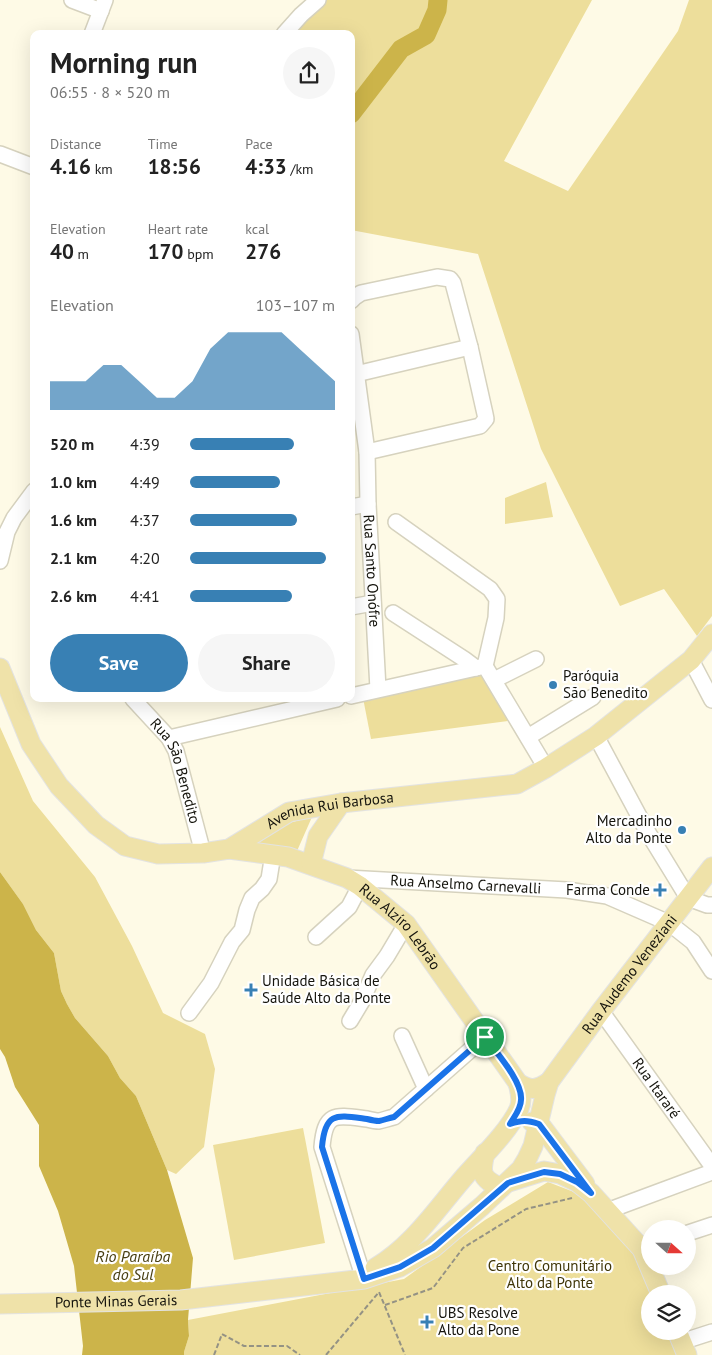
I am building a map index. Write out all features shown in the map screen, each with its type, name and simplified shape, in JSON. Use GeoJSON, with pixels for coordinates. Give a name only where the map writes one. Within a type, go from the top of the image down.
{"type":"FeatureCollection","features":[{"type":"Feature","properties":{"kind":"main road","name":"Avenida Rui Barbosa"},"geometry":{"type":"LineString","coordinates":[[0,668],[31,744],[59,786],[96,825],[125,846],[158,854],[203,853],[229,849],[289,812],[341,803],[517,784],[596,736],[691,660],[712,634]]}},
{"type":"Feature","properties":{"kind":"main road"},"geometry":{"type":"LineString","coordinates":[[311,864],[318,836],[341,803]]}},
{"type":"Feature","properties":{"kind":"main road","name":"Rua Alzíro Lebrão"},"geometry":{"type":"LineString","coordinates":[[229,849],[273,854],[311,864],[353,882],[406,924],[518,1083]]}},
{"type":"Feature","properties":{"kind":"main road","name":"Rua Audemo Veneziani"},"geometry":{"type":"LineString","coordinates":[[232,1295],[362,1278],[400,1267],[433,1248],[504,1185],[521,1169],[533,1146],[549,1082],[712,867]]}},
{"type":"Feature","properties":{"kind":"main road"},"geometry":{"type":"LineString","coordinates":[[518,1083],[533,1089],[540,1088],[549,1082]]}},
{"type":"Feature","properties":{"kind":"main road","name":"Rua Audemo Veneziani"},"geometry":{"type":"LineString","coordinates":[[362,1278],[389,1260],[415,1236],[510,1124],[520,1108],[522,1099],[518,1083]]}},
{"type":"Feature","properties":{"kind":"main road"},"geometry":{"type":"LineString","coordinates":[[510,1124],[527,1120],[539,1124],[591,1193],[607,1211],[641,1242]]}},
{"type":"Feature","properties":{"kind":"main road"},"geometry":{"type":"LineString","coordinates":[[485,1153],[482,1174],[488,1182],[504,1185],[544,1172],[560,1174],[577,1182],[591,1193]]}},
{"type":"Feature","properties":{"kind":"main road","name":"Ponte Minas Gerais"},"geometry":{"type":"LineString","coordinates":[[0,1304],[182,1300],[232,1295]]}},
{"type":"Feature","properties":{"kind":"street"},"geometry":{"type":"LineString","coordinates":[[72,0],[103,5],[94,30]]}},
{"type":"Feature","properties":{"kind":"street"},"geometry":{"type":"LineString","coordinates":[[288,30],[318,0]]}},
{"type":"Feature","properties":{"kind":"street"},"geometry":{"type":"LineString","coordinates":[[0,154],[30,165]]}},
{"type":"Feature","properties":{"kind":"street"},"geometry":{"type":"LineString","coordinates":[[355,297],[361,294],[437,278],[450,278],[453,282],[486,414],[484,423],[474,428],[367,452]]}},
{"type":"Feature","properties":{"kind":"street"},"geometry":{"type":"LineString","coordinates":[[356,374],[470,347]]}},
{"type":"Feature","properties":{"kind":"street","name":"Rua Santo Onófre"},"geometry":{"type":"LineString","coordinates":[[355,366],[367,452],[378,689]]}},
{"type":"Feature","properties":{"kind":"street"},"geometry":{"type":"LineString","coordinates":[[0,561],[7,532],[14,518],[30,496]]}},
{"type":"Feature","properties":{"kind":"street"},"geometry":{"type":"LineString","coordinates":[[355,506],[368,504]]}},
{"type":"Feature","properties":{"kind":"street"},"geometry":{"type":"LineString","coordinates":[[396,522],[490,588],[497,599],[496,618],[481,667]]}},
{"type":"Feature","properties":{"kind":"street"},"geometry":{"type":"LineString","coordinates":[[355,606],[373,603]]}},
{"type":"Feature","properties":{"kind":"street"},"geometry":{"type":"LineString","coordinates":[[393,614],[464,659],[481,667],[494,680],[546,768]]}},
{"type":"Feature","properties":{"kind":"street"},"geometry":{"type":"LineString","coordinates":[[494,680],[536,659]]}},
{"type":"Feature","properties":{"kind":"street"},"geometry":{"type":"LineString","coordinates":[[691,660],[712,700]]}},
{"type":"Feature","properties":{"kind":"street"},"geometry":{"type":"LineString","coordinates":[[355,695],[481,667]]}},
{"type":"Feature","properties":{"kind":"street"},"geometry":{"type":"LineString","coordinates":[[528,737],[593,697]]}},
{"type":"Feature","properties":{"kind":"street","name":"Rua São Benedito"},"geometry":{"type":"LineString","coordinates":[[136,702],[169,738],[176,751],[203,853]]}},
{"type":"Feature","properties":{"kind":"street"},"geometry":{"type":"LineString","coordinates":[[169,738],[325,702]]}},
{"type":"Feature","properties":{"kind":"street"},"geometry":{"type":"LineString","coordinates":[[596,736],[647,831],[688,898],[707,906],[712,904]]}},
{"type":"Feature","properties":{"kind":"street"},"geometry":{"type":"LineString","coordinates":[[189,1013],[211,983],[232,942],[242,930],[252,898],[269,879],[273,854]]}},
{"type":"Feature","properties":{"kind":"street"},"geometry":{"type":"LineString","coordinates":[[316,937],[349,907],[353,882]]}},
{"type":"Feature","properties":{"kind":"street","name":"Rua Anselmo Carnevalli"},"geometry":{"type":"LineString","coordinates":[[353,882],[567,890],[607,896],[669,923],[693,942],[712,971]]}},
{"type":"Feature","properties":{"kind":"street"},"geometry":{"type":"LineString","coordinates":[[350,1021],[360,1006],[373,975],[406,924]]}},
{"type":"Feature","properties":{"kind":"street","name":"Rua Itararé"},"geometry":{"type":"LineString","coordinates":[[601,1011],[712,1166]]}},
{"type":"Feature","properties":{"kind":"street"},"geometry":{"type":"LineString","coordinates":[[402,1036],[426,1088]]}},
{"type":"Feature","properties":{"kind":"street"},"geometry":{"type":"LineString","coordinates":[[362,1278],[322,1147],[323,1133],[330,1120],[336,1116],[378,1121],[394,1117],[485,1037]]}},
{"type":"Feature","properties":{"kind":"street"},"geometry":{"type":"LineString","coordinates":[[607,1211],[712,1172]]}},
{"type":"Feature","properties":{"kind":"street"},"geometry":{"type":"LineString","coordinates":[[696,1230],[712,1225]]}},
{"type":"Feature","properties":{"kind":"street"},"geometry":{"type":"LineString","coordinates":[[682,1343],[712,1332]]}},
{"type":"Feature","properties":{"kind":"path"},"geometry":{"type":"LineString","coordinates":[[385,1306],[433,1288],[462,1248],[526,1209],[591,1193]]}},
{"type":"Feature","properties":{"kind":"path"},"geometry":{"type":"LineString","coordinates":[[326,1355],[379,1292],[405,1355]]}},
{"type":"Feature","properties":{"kind":"path"},"geometry":{"type":"LineString","coordinates":[[214,1355],[222,1334],[244,1346],[287,1346],[300,1355]]}},
{"type":"Feature","properties":{"kind":"green space"},"geometry":{"type":"Polygon","coordinates":[[[325,0],[592,0],[504,161],[568,191],[678,31],[689,0],[712,0],[712,616],[697,636],[664,589],[620,606],[541,449],[478,254],[355,231],[355,30],[293,30],[325,0]]]}},
{"type":"Feature","properties":{"kind":"green space"},"geometry":{"type":"Polygon","coordinates":[[[546,482],[553,517],[505,524],[505,498],[546,482]]]}},
{"type":"Feature","properties":{"kind":"green space"},"geometry":{"type":"Polygon","coordinates":[[[484,674],[508,721],[371,739],[363,698],[484,674]]]}},
{"type":"Feature","properties":{"kind":"green space"},"geometry":{"type":"Polygon","coordinates":[[[0,727],[33,801],[95,877],[132,946],[163,1013],[205,1034],[215,1069],[204,1147],[176,1174],[167,1170],[136,1096],[120,1078],[108,1056],[75,1018],[61,991],[54,953],[36,930],[23,904],[0,872],[0,727]]]}},
{"type":"Feature","properties":{"kind":"green space"},"geometry":{"type":"Polygon","coordinates":[[[312,817],[297,851],[254,845],[273,830],[289,823],[312,817]]]}},
{"type":"Feature","properties":{"kind":"green space"},"geometry":{"type":"Polygon","coordinates":[[[303,1128],[325,1243],[234,1260],[213,1145],[303,1128]]]}},
{"type":"Feature","properties":{"kind":"green space","name":"Centro Comunitário Alto da Ponte"},"geometry":{"type":"Polygon","coordinates":[[[548,1182],[587,1197],[637,1251],[641,1261],[641,1275],[647,1275],[651,1285],[641,1285],[641,1340],[673,1340],[679,1355],[184,1355],[189,1336],[188,1320],[404,1279],[485,1220],[548,1182]]]}},
{"type":"Feature","properties":{"kind":"water","name":"Rio Paraíba do Sul"},"geometry":{"type":"Polygon","coordinates":[[[0,872],[23,904],[36,930],[54,953],[61,991],[75,1018],[108,1056],[120,1078],[136,1096],[167,1170],[193,1258],[188,1320],[189,1336],[184,1355],[82,1355],[83,1346],[74,1266],[58,1211],[39,1166],[39,1125],[15,1087],[5,1057],[0,1049],[0,872]]]}},
{"type":"Feature","properties":{"kind":"waterway"},"geometry":{"type":"LineString","coordinates":[[355,109],[401,49],[426,35],[437,10],[438,0]]}},
{"type":"Feature","properties":{"kind":"place","name":"Paróquia São Benedito"},"geometry":{"type":"Point","coordinates":[553,685]}},
{"type":"Feature","properties":{"kind":"place","name":"Mercadinho Alto da Ponte"},"geometry":{"type":"Point","coordinates":[682,830]}},
{"type":"Feature","properties":{"kind":"place","name":"Farma Conde"},"geometry":{"type":"Point","coordinates":[660,890]}},
{"type":"Feature","properties":{"kind":"place","name":"Unidade Básica de Saúde Alto da Ponte"},"geometry":{"type":"Point","coordinates":[251,990]}},
{"type":"Feature","properties":{"kind":"place","name":"UBS Resolve Alto da Pone"},"geometry":{"type":"Point","coordinates":[427,1322]}},
{"type":"Feature","properties":{"kind":"route"},"geometry":{"type":"LineString","coordinates":[[485,1037],[518,1083],[522,1099],[520,1108],[510,1124],[527,1120],[539,1124],[591,1193],[577,1182],[560,1174],[544,1172],[529,1175],[508,1183],[501,1188],[433,1248],[400,1267],[364,1279],[322,1147],[323,1133],[330,1120],[336,1116],[378,1121],[394,1117],[485,1037]]}}]}
